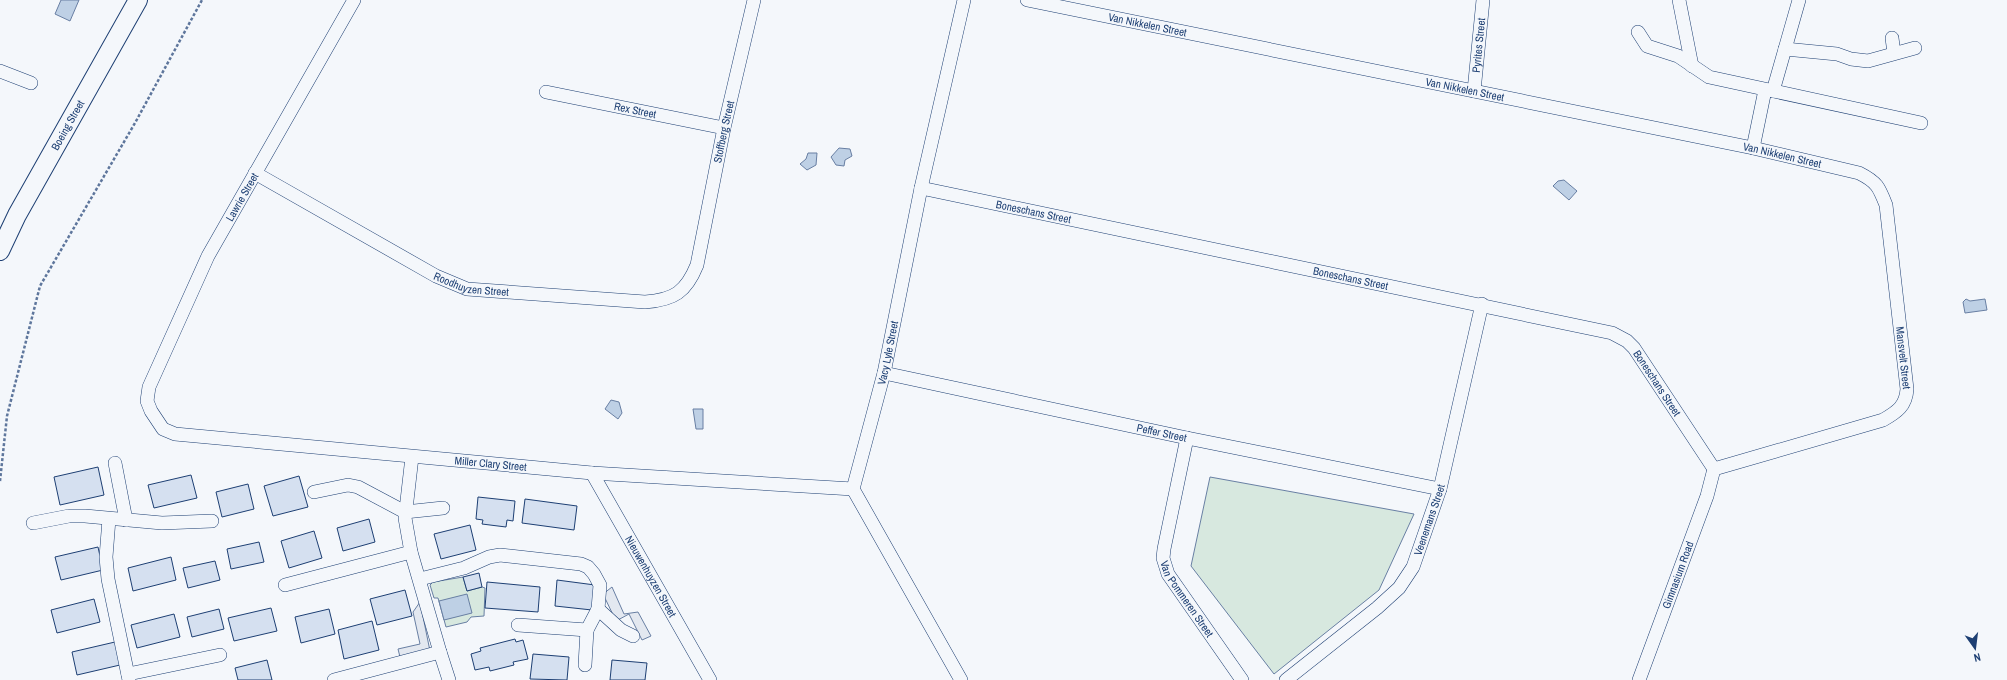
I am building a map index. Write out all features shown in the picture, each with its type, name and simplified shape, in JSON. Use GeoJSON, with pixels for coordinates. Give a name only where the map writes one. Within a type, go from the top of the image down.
{"type":"FeatureCollection","features":[{"type":"Feature","properties":{"kind":"main road","name":"Boeing Street"},"geometry":{"type":"LineString","coordinates":[[0,233],[10,209],[131,0]]}},
{"type":"Feature","properties":{"kind":"main road","name":"Boeing Street"},"geometry":{"type":"LineString","coordinates":[[0,251],[17,215],[138,0]]}},
{"type":"Feature","properties":{"kind":"street","name":"Lawrie Street"},"geometry":{"type":"LineString","coordinates":[[147,401],[149,387],[208,256],[354,0]]}},
{"type":"Feature","properties":{"kind":"street","name":"Stoffberg Street"},"geometry":{"type":"LineString","coordinates":[[697,265],[724,128],[754,0]]}},
{"type":"Feature","properties":{"kind":"street","name":"Vacy Lyle Street"},"geometry":{"type":"LineString","coordinates":[[853,489],[884,373],[921,188],[964,0]]}},
{"type":"Feature","properties":{"kind":"street","name":"Van Nikkelen Street"},"geometry":{"type":"LineString","coordinates":[[1027,0],[1753,148],[1859,173],[1872,179],[1878,186],[1886,205]]}},
{"type":"Feature","properties":{"kind":"street","name":"Pyrites Street"},"geometry":{"type":"LineString","coordinates":[[1474,91],[1483,0]]}},
{"type":"Feature","properties":{"kind":"street"},"geometry":{"type":"LineString","coordinates":[[1679,0],[1692,66]]}},
{"type":"Feature","properties":{"kind":"street"},"geometry":{"type":"LineString","coordinates":[[1753,148],[1769,90],[1785,48],[1799,0]]}},
{"type":"Feature","properties":{"kind":"street"},"geometry":{"type":"LineString","coordinates":[[1638,32],[1644,43],[1648,46],[1678,56],[1709,77],[1921,123]]}},
{"type":"Feature","properties":{"kind":"street"},"geometry":{"type":"LineString","coordinates":[[1892,38],[1894,53]]}},
{"type":"Feature","properties":{"kind":"street"},"geometry":{"type":"LineString","coordinates":[[1785,48],[1837,54],[1862,61],[1868,61],[1915,48]]}},
{"type":"Feature","properties":{"kind":"street"},"geometry":{"type":"LineString","coordinates":[[0,71],[31,83]]}},
{"type":"Feature","properties":{"kind":"street","name":"Rex Street"},"geometry":{"type":"LineString","coordinates":[[546,92],[724,128]]}},
{"type":"Feature","properties":{"kind":"street","name":"Roodhuyzen Street"},"geometry":{"type":"LineString","coordinates":[[255,173],[436,276],[467,289],[645,302],[660,301],[671,298],[682,290],[691,279],[697,265]]}},
{"type":"Feature","properties":{"kind":"street","name":"Boneschans Street"},"geometry":{"type":"LineString","coordinates":[[921,188],[1482,304],[1612,333],[1622,337],[1634,348],[1714,469]]}},
{"type":"Feature","properties":{"kind":"street","name":"Mansvelt Street"},"geometry":{"type":"LineString","coordinates":[[1714,469],[1883,420],[1902,407],[1906,398],[1907,389],[1886,205]]}},
{"type":"Feature","properties":{"kind":"street","name":"Veenemans Street"},"geometry":{"type":"LineString","coordinates":[[1286,680],[1377,608],[1399,588],[1413,567],[1440,489],[1482,304]]}},
{"type":"Feature","properties":{"kind":"street","name":"Peffer Street"},"geometry":{"type":"LineString","coordinates":[[884,373],[1187,438],[1440,489]]}},
{"type":"Feature","properties":{"kind":"street","name":"Miller Clary Street"},"geometry":{"type":"LineString","coordinates":[[147,401],[157,421],[163,429],[175,434],[592,473],[853,489]]}},
{"type":"Feature","properties":{"kind":"street","name":"Van Pommeren Street"},"geometry":{"type":"LineString","coordinates":[[1187,438],[1164,549],[1165,567],[1168,574],[1242,680]]}},
{"type":"Feature","properties":{"kind":"street"},"geometry":{"type":"LineString","coordinates":[[412,457],[405,512],[411,552],[449,680]]}},
{"type":"Feature","properties":{"kind":"street"},"geometry":{"type":"LineString","coordinates":[[115,463],[126,520]]}},
{"type":"Feature","properties":{"kind":"street","name":"Gimnasium Road"},"geometry":{"type":"LineString","coordinates":[[1639,680],[1707,496],[1714,469]]}},
{"type":"Feature","properties":{"kind":"street","name":"Nieuwenhuyzen Street"},"geometry":{"type":"LineString","coordinates":[[592,473],[710,680]]}},
{"type":"Feature","properties":{"kind":"street"},"geometry":{"type":"LineString","coordinates":[[314,492],[348,485],[358,487],[405,512],[443,508]]}},
{"type":"Feature","properties":{"kind":"street"},"geometry":{"type":"LineString","coordinates":[[853,489],[961,680]]}},
{"type":"Feature","properties":{"kind":"street"},"geometry":{"type":"LineString","coordinates":[[33,523],[69,516],[85,516],[162,523],[212,521]]}},
{"type":"Feature","properties":{"kind":"street"},"geometry":{"type":"LineString","coordinates":[[109,519],[106,556],[108,579],[129,677],[220,655]]}},
{"type":"Feature","properties":{"kind":"street"},"geometry":{"type":"LineString","coordinates":[[285,585],[411,552]]}},
{"type":"Feature","properties":{"kind":"street"},"geometry":{"type":"LineString","coordinates":[[420,579],[464,568],[488,557],[500,555],[581,564],[594,574],[600,585],[598,609],[587,630],[585,665]]}},
{"type":"Feature","properties":{"kind":"street"},"geometry":{"type":"LineString","coordinates":[[598,609],[621,630],[633,636]]}},
{"type":"Feature","properties":{"kind":"street"},"geometry":{"type":"LineString","coordinates":[[518,625],[587,630]]}},
{"type":"Feature","properties":{"kind":"street"},"geometry":{"type":"LineString","coordinates":[[334,680],[440,652]]}},
{"type":"Feature","properties":{"kind":"path"},"geometry":{"type":"LineString","coordinates":[[0,481],[7,416],[40,286],[135,123],[202,0]]}},
{"type":"Feature","properties":{"kind":"shaded area"},"geometry":{"type":"Polygon","coordinates":[[[1210,477],[1414,514],[1379,590],[1274,674],[1191,566],[1210,477]]]}},
{"type":"Feature","properties":{"kind":"shaded area"},"geometry":{"type":"Polygon","coordinates":[[[463,577],[467,591],[482,587],[485,588],[484,616],[471,617],[467,622],[446,627],[438,598],[434,598],[430,585],[433,582],[463,577]]]}},
{"type":"Feature","properties":{"kind":"shaded area"},"geometry":{"type":"Polygon","coordinates":[[[612,587],[624,614],[638,612],[651,636],[642,640],[629,614],[616,621],[603,594],[612,587]]]}},
{"type":"Feature","properties":{"kind":"shaded area"},"geometry":{"type":"Polygon","coordinates":[[[420,602],[430,651],[400,657],[398,649],[420,644],[413,612],[420,602]]]}},
{"type":"Feature","properties":{"kind":"water"},"geometry":{"type":"Polygon","coordinates":[[[61,0],[79,0],[70,21],[55,14],[61,0]]]}},
{"type":"Feature","properties":{"kind":"water"},"geometry":{"type":"Polygon","coordinates":[[[839,148],[850,149],[852,156],[845,160],[844,166],[836,165],[831,157],[839,148]]]}},
{"type":"Feature","properties":{"kind":"water"},"geometry":{"type":"Polygon","coordinates":[[[808,153],[817,153],[816,165],[807,170],[800,164],[806,159],[808,153]]]}},
{"type":"Feature","properties":{"kind":"water"},"geometry":{"type":"Polygon","coordinates":[[[1564,180],[1577,191],[1569,200],[1553,186],[1558,181],[1564,180]]]}},
{"type":"Feature","properties":{"kind":"water"},"geometry":{"type":"Polygon","coordinates":[[[1966,299],[1970,301],[1985,299],[1987,310],[1965,313],[1963,302],[1966,299]]]}},
{"type":"Feature","properties":{"kind":"water"},"geometry":{"type":"Polygon","coordinates":[[[611,400],[619,402],[622,413],[618,419],[605,409],[611,400]]]}},
{"type":"Feature","properties":{"kind":"water"},"geometry":{"type":"Polygon","coordinates":[[[693,409],[703,409],[703,429],[696,429],[693,409]]]}},
{"type":"Feature","properties":{"kind":"water"},"geometry":{"type":"Polygon","coordinates":[[[467,594],[472,613],[444,620],[439,601],[467,594]]]}},
{"type":"Feature","properties":{"kind":"building"},"geometry":{"type":"Polygon","coordinates":[[[98,467],[104,495],[60,505],[54,477],[98,467]]]}},
{"type":"Feature","properties":{"kind":"building"},"geometry":{"type":"Polygon","coordinates":[[[191,475],[197,498],[154,508],[148,485],[191,475]]]}},
{"type":"Feature","properties":{"kind":"building"},"geometry":{"type":"Polygon","coordinates":[[[299,476],[308,507],[273,516],[264,486],[299,476]]]}},
{"type":"Feature","properties":{"kind":"building"},"geometry":{"type":"Polygon","coordinates":[[[248,484],[254,509],[222,517],[216,492],[248,484]]]}},
{"type":"Feature","properties":{"kind":"building"},"geometry":{"type":"Polygon","coordinates":[[[478,497],[515,501],[513,521],[507,520],[506,527],[482,524],[483,520],[476,519],[478,497]]]}},
{"type":"Feature","properties":{"kind":"building"},"geometry":{"type":"Polygon","coordinates":[[[525,499],[577,506],[574,530],[522,523],[525,499]]]}},
{"type":"Feature","properties":{"kind":"building"},"geometry":{"type":"Polygon","coordinates":[[[369,519],[375,542],[343,551],[337,528],[369,519]]]}},
{"type":"Feature","properties":{"kind":"building"},"geometry":{"type":"Polygon","coordinates":[[[470,525],[476,550],[441,559],[434,534],[470,525]]]}},
{"type":"Feature","properties":{"kind":"building"},"geometry":{"type":"Polygon","coordinates":[[[314,531],[322,558],[289,568],[281,541],[314,531]]]}},
{"type":"Feature","properties":{"kind":"building"},"geometry":{"type":"Polygon","coordinates":[[[259,542],[264,562],[231,569],[227,549],[259,542]]]}},
{"type":"Feature","properties":{"kind":"building"},"geometry":{"type":"Polygon","coordinates":[[[98,547],[103,570],[61,580],[55,557],[98,547]]]}},
{"type":"Feature","properties":{"kind":"building"},"geometry":{"type":"Polygon","coordinates":[[[171,557],[176,580],[133,591],[128,568],[171,557]]]}},
{"type":"Feature","properties":{"kind":"building"},"geometry":{"type":"Polygon","coordinates":[[[215,561],[220,580],[188,588],[183,568],[215,561]]]}},
{"type":"Feature","properties":{"kind":"building"},"geometry":{"type":"Polygon","coordinates":[[[479,573],[482,587],[467,591],[463,577],[479,573]]]}},
{"type":"Feature","properties":{"kind":"building"},"geometry":{"type":"Polygon","coordinates":[[[557,580],[595,585],[592,610],[555,606],[557,580]]]}},
{"type":"Feature","properties":{"kind":"building"},"geometry":{"type":"Polygon","coordinates":[[[487,582],[540,587],[538,612],[485,608],[487,582]]]}},
{"type":"Feature","properties":{"kind":"building"},"geometry":{"type":"Polygon","coordinates":[[[405,590],[412,616],[377,625],[370,599],[405,590]]]}},
{"type":"Feature","properties":{"kind":"building"},"geometry":{"type":"Polygon","coordinates":[[[94,599],[100,622],[57,633],[51,610],[94,599]]]}},
{"type":"Feature","properties":{"kind":"building"},"geometry":{"type":"Polygon","coordinates":[[[271,608],[277,631],[234,641],[228,618],[271,608]]]}},
{"type":"Feature","properties":{"kind":"building"},"geometry":{"type":"Polygon","coordinates":[[[219,609],[224,629],[192,637],[187,617],[219,609]]]}},
{"type":"Feature","properties":{"kind":"building"},"geometry":{"type":"Polygon","coordinates":[[[329,609],[335,634],[301,643],[295,617],[329,609]]]}},
{"type":"Feature","properties":{"kind":"building"},"geometry":{"type":"Polygon","coordinates":[[[174,614],[180,637],[137,648],[131,625],[174,614]]]}},
{"type":"Feature","properties":{"kind":"building"},"geometry":{"type":"Polygon","coordinates":[[[372,621],[379,650],[344,659],[338,630],[372,621]]]}},
{"type":"Feature","properties":{"kind":"building"},"geometry":{"type":"Polygon","coordinates":[[[515,639],[516,642],[523,640],[528,659],[513,662],[514,665],[490,671],[489,667],[475,670],[471,654],[481,651],[480,648],[515,639]]]}},
{"type":"Feature","properties":{"kind":"building"},"geometry":{"type":"Polygon","coordinates":[[[115,642],[120,665],[77,675],[72,652],[115,642]]]}},
{"type":"Feature","properties":{"kind":"building"},"geometry":{"type":"Polygon","coordinates":[[[533,654],[569,657],[567,680],[530,679],[533,654]]]}},
{"type":"Feature","properties":{"kind":"building"},"geometry":{"type":"Polygon","coordinates":[[[267,660],[272,680],[238,680],[235,668],[267,660]]]}},
{"type":"Feature","properties":{"kind":"building"},"geometry":{"type":"Polygon","coordinates":[[[612,660],[647,663],[645,680],[610,680],[612,660]]]}}]}
